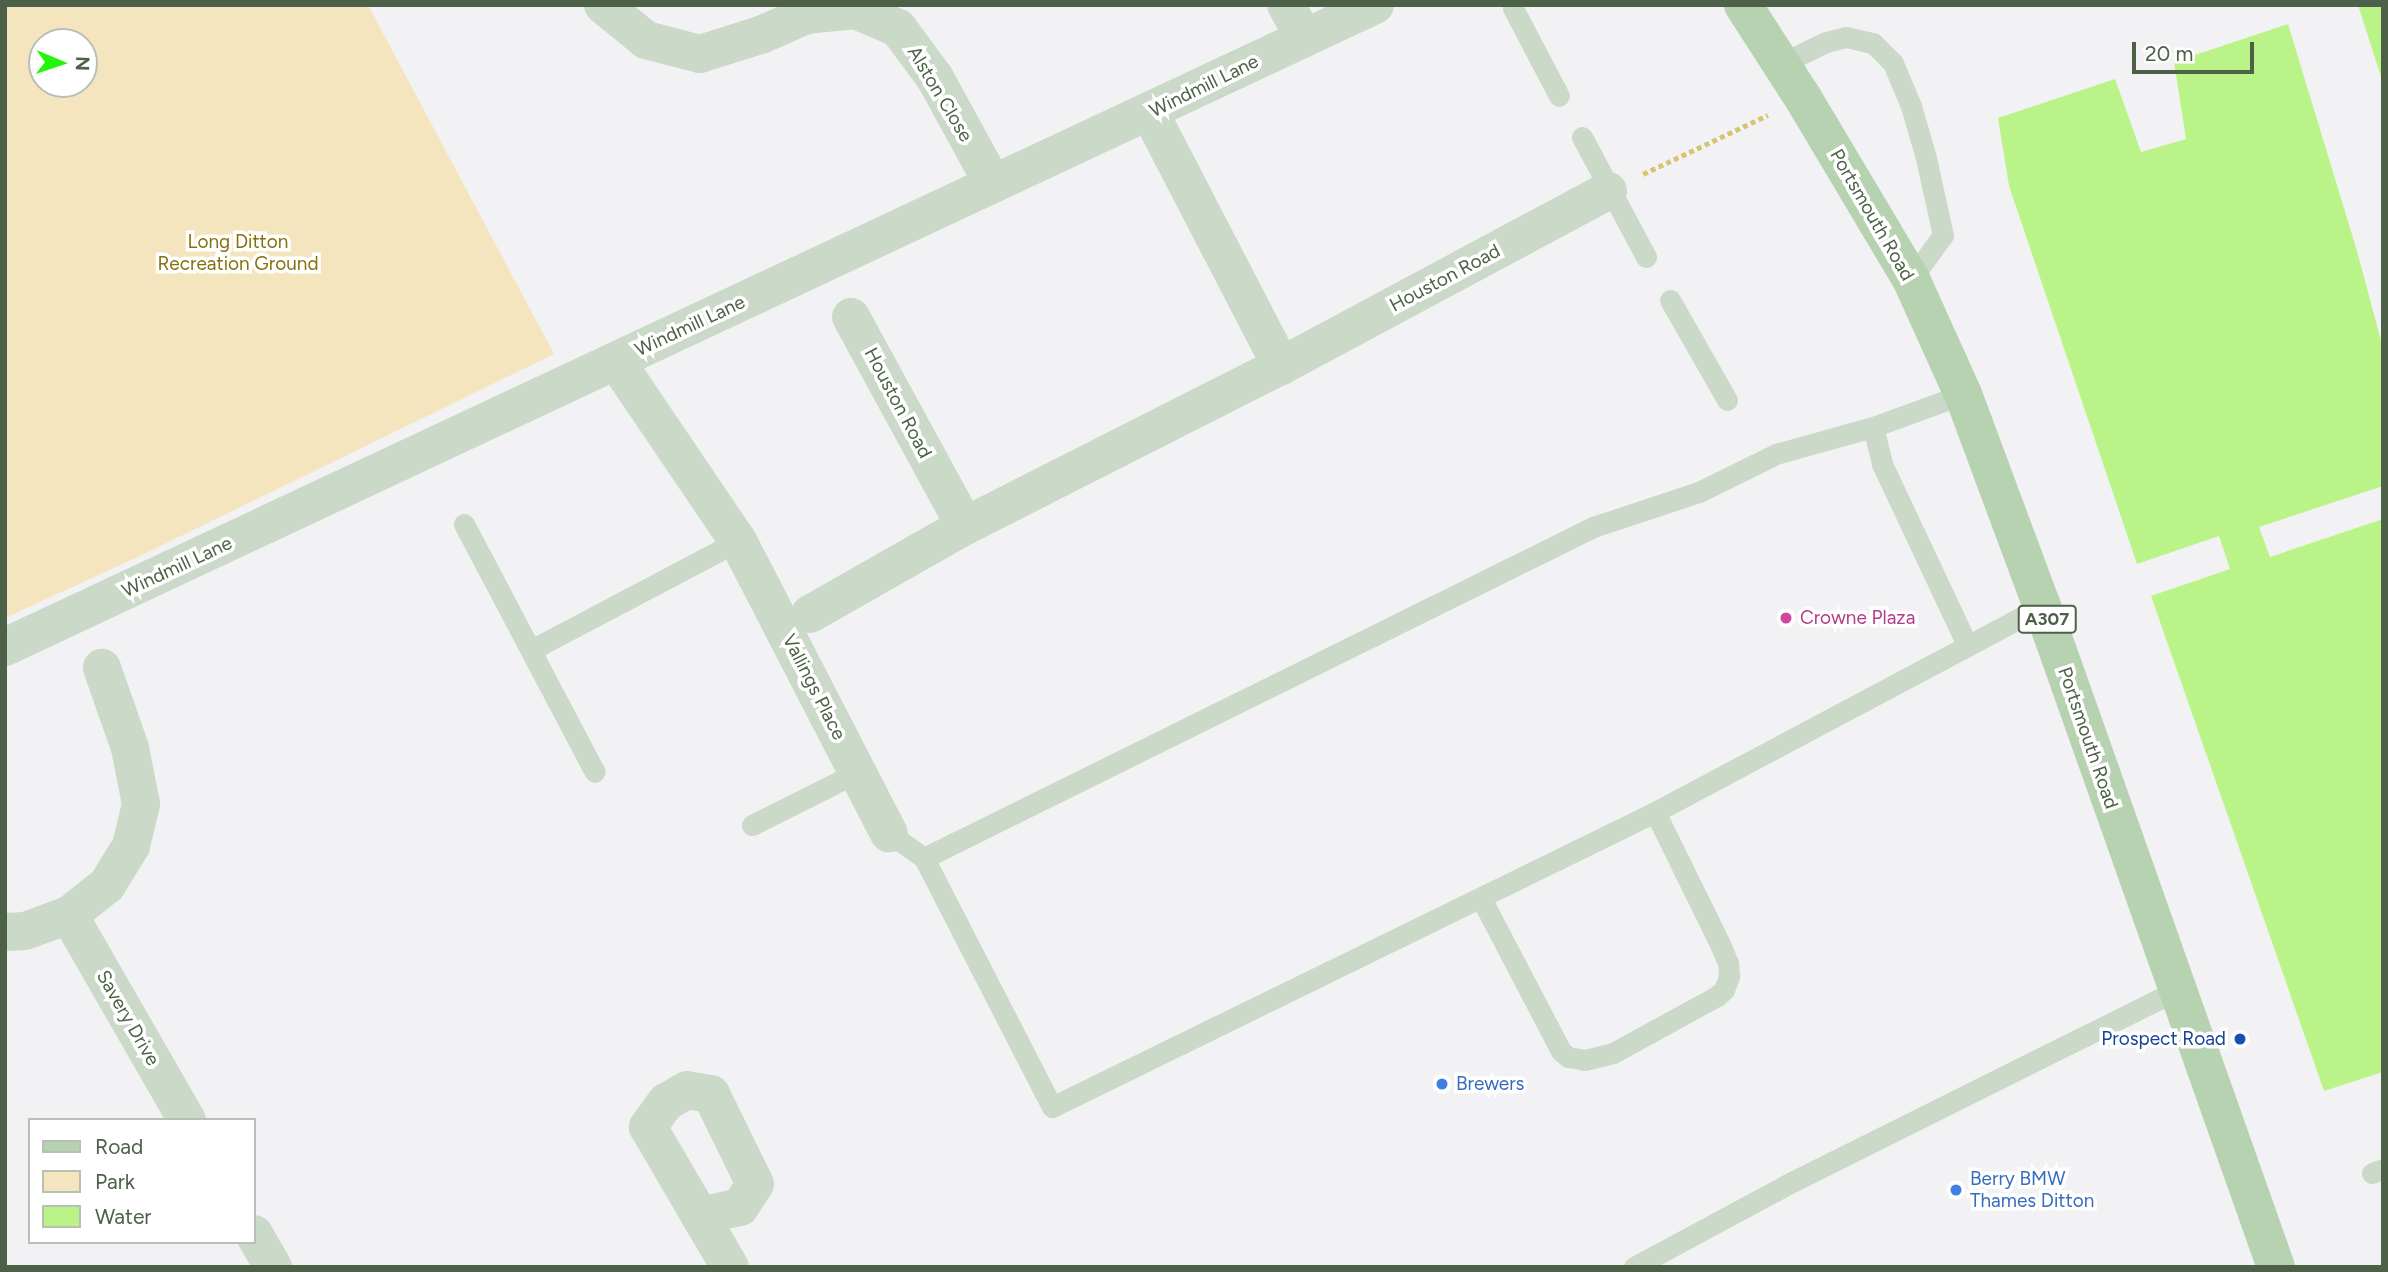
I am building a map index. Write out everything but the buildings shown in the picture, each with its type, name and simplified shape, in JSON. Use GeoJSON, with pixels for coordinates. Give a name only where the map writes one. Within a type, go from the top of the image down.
{"type":"FeatureCollection","features":[{"type":"Feature","properties":{"kind":"main road","name":"Portsmouth Road"},"geometry":{"type":"LineString","coordinates":[[1743,5],[1803,98],[1911,279],[1963,394],[2042,606],[2276,1267]]}},
{"type":"Feature","properties":{"kind":"street","name":"Alston Close"},"geometry":{"type":"LineString","coordinates":[[604,5],[646,40],[699,54],[764,34],[806,15],[855,8],[898,28],[935,78],[993,184]]}},
{"type":"Feature","properties":{"kind":"street","name":"Windmill Lane"},"geometry":{"type":"LineString","coordinates":[[5,647],[1150,113],[1295,22],[1375,5]]}},
{"type":"Feature","properties":{"kind":"street"},"geometry":{"type":"LineString","coordinates":[[1150,113],[1282,366]]}},
{"type":"Feature","properties":{"kind":"street","name":"Houston Road"},"geometry":{"type":"LineString","coordinates":[[810,614],[965,526],[1282,366],[1608,191]]}},
{"type":"Feature","properties":{"kind":"street","name":"Houston Road"},"geometry":{"type":"LineString","coordinates":[[852,317],[965,526]]}},
{"type":"Feature","properties":{"kind":"street","name":"Vallings Place"},"geometry":{"type":"LineString","coordinates":[[616,361],[738,541],[889,833]]}},
{"type":"Feature","properties":{"kind":"street"},"geometry":{"type":"LineString","coordinates":[[5,932],[25,931],[69,915],[107,885],[131,846],[141,804],[130,748],[102,668]]}},
{"type":"Feature","properties":{"kind":"street","name":"Savery Drive"},"geometry":{"type":"LineString","coordinates":[[69,915],[186,1118]]}},
{"type":"Feature","properties":{"kind":"street"},"geometry":{"type":"LineString","coordinates":[[700,1216],[730,1267]]}},
{"type":"Feature","properties":{"kind":"street"},"geometry":{"type":"LineString","coordinates":[[256,1238],[272,1267]]}},
{"type":"Feature","properties":{"kind":"lane"},"geometry":{"type":"LineString","coordinates":[[1513,8],[1559,96]]}},
{"type":"Feature","properties":{"kind":"lane"},"geometry":{"type":"LineString","coordinates":[[1782,64],[1826,42],[1846,37],[1873,43],[1893,63],[1911,106],[1943,235],[1911,279]]}},
{"type":"Feature","properties":{"kind":"lane"},"geometry":{"type":"LineString","coordinates":[[1582,136],[1608,191],[1646,257]]}},
{"type":"Feature","properties":{"kind":"lane"},"geometry":{"type":"LineString","coordinates":[[1670,300],[1727,400]]}},
{"type":"Feature","properties":{"kind":"lane"},"geometry":{"type":"LineString","coordinates":[[924,858],[1593,527],[1699,492],[1776,454],[1873,427],[1963,394]]}},
{"type":"Feature","properties":{"kind":"lane"},"geometry":{"type":"LineString","coordinates":[[1873,427],[1882,464],[1967,645]]}},
{"type":"Feature","properties":{"kind":"lane"},"geometry":{"type":"LineString","coordinates":[[464,524],[595,772]]}},
{"type":"Feature","properties":{"kind":"lane"},"geometry":{"type":"LineString","coordinates":[[531,650],[738,541]]}},
{"type":"Feature","properties":{"kind":"lane"},"geometry":{"type":"LineString","coordinates":[[889,833],[924,858],[1052,1107],[1482,900],[1655,812],[2042,606]]}},
{"type":"Feature","properties":{"kind":"lane"},"geometry":{"type":"LineString","coordinates":[[752,825],[858,772]]}},
{"type":"Feature","properties":{"kind":"lane"},"geometry":{"type":"LineString","coordinates":[[1482,900],[1561,1051],[1568,1057],[1585,1060],[1613,1053],[1717,996],[1724,990],[1729,976],[1728,962],[1720,944],[1655,812]]}},
{"type":"Feature","properties":{"kind":"lane"},"geometry":{"type":"LineString","coordinates":[[1634,1267],[1790,1183],[2177,990]]}},
{"type":"Feature","properties":{"kind":"path"},"geometry":{"type":"LineString","coordinates":[[1608,191],[1803,98]]}},
{"type":"Feature","properties":{"kind":"green space","name":"Long Ditton Recreation Ground"},"geometry":{"type":"Polygon","coordinates":[[[5,5],[368,5],[554,354],[140,556],[5,618],[5,5]]]}},
{"type":"Feature","properties":{"kind":"water"},"geometry":{"type":"Polygon","coordinates":[[[2358,5],[2383,5],[2383,83],[2358,5]]]}},
{"type":"Feature","properties":{"kind":"water"},"geometry":{"type":"Polygon","coordinates":[[[2288,24],[2357,251],[2383,348],[2383,486],[2259,527],[2270,557],[2383,519],[2383,1072],[2324,1091],[2151,596],[2230,569],[2219,536],[2137,564],[2009,186],[1998,118],[2115,79],[2141,152],[2186,139],[2174,62],[2288,24]]]}},
{"type":"Feature","properties":{"kind":"place","name":"Crowne Plaza"},"geometry":{"type":"Point","coordinates":[1786,618]}},
{"type":"Feature","properties":{"kind":"place","name":"Prospect Road"},"geometry":{"type":"Point","coordinates":[2240,1039]}},
{"type":"Feature","properties":{"kind":"place","name":"Brewers"},"geometry":{"type":"Point","coordinates":[1442,1084]}},
{"type":"Feature","properties":{"kind":"place","name":"Berry BMW Thames Ditton"},"geometry":{"type":"Point","coordinates":[1956,1190]}}]}
